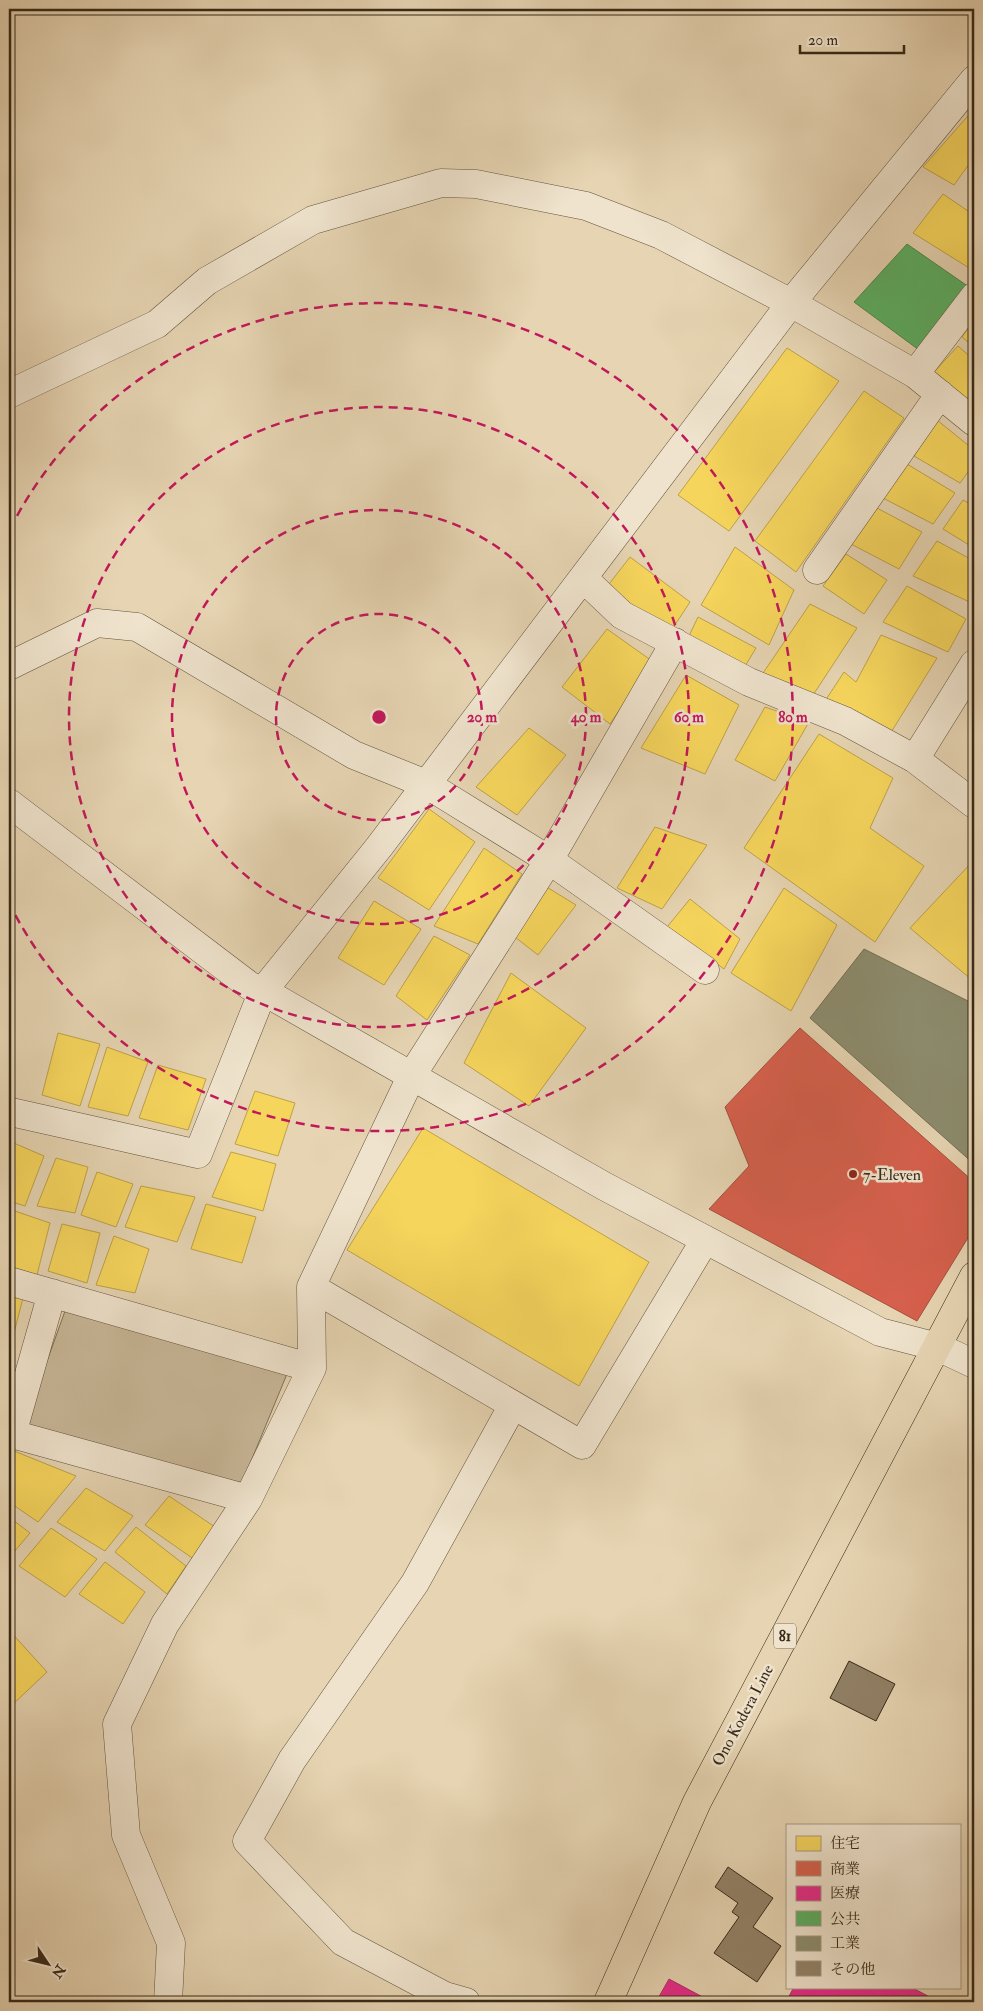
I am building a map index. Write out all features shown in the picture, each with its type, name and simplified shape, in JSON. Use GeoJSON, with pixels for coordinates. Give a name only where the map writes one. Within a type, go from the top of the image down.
{"type":"FeatureCollection","features":[{"type":"Feature","properties":{"kind":"main road","name":"Ono Kodera Line"},"geometry":{"type":"LineString","coordinates":[[608,2002],[696,1802],[974,1276]]}},
{"type":"Feature","properties":{"kind":"street"},"geometry":{"type":"LineString","coordinates":[[9,1114],[11,1112],[198,1154],[263,990],[426,784],[792,303],[974,80]]}},
{"type":"Feature","properties":{"kind":"street"},"geometry":{"type":"LineString","coordinates":[[9,394],[157,324],[207,280],[313,220],[441,184],[476,184],[586,206],[662,235],[792,303],[915,374],[974,422]]}},
{"type":"Feature","properties":{"kind":"street"},"geometry":{"type":"LineString","coordinates":[[915,374],[974,297]]}},
{"type":"Feature","properties":{"kind":"street"},"geometry":{"type":"LineString","coordinates":[[817,570],[940,394]]}},
{"type":"Feature","properties":{"kind":"street"},"geometry":{"type":"LineString","coordinates":[[583,578],[622,615],[749,682],[845,721],[915,759],[974,804]]}},
{"type":"Feature","properties":{"kind":"street"},"geometry":{"type":"LineString","coordinates":[[9,666],[97,623],[137,627],[354,755],[426,784],[549,860],[705,970]]}},
{"type":"Feature","properties":{"kind":"street"},"geometry":{"type":"LineString","coordinates":[[168,2002],[171,1943],[126,1836],[117,1724],[165,1624],[248,1499],[312,1368],[311,1287],[412,1075],[549,860],[675,642]]}},
{"type":"Feature","properties":{"kind":"street"},"geometry":{"type":"LineString","coordinates":[[915,759],[974,664]]}},
{"type":"Feature","properties":{"kind":"street"},"geometry":{"type":"LineString","coordinates":[[9,803],[250,986],[263,990],[604,1186],[880,1332],[938,1347],[974,1364]]}},
{"type":"Feature","properties":{"kind":"street"},"geometry":{"type":"LineString","coordinates":[[311,1287],[582,1445],[706,1240]]}},
{"type":"Feature","properties":{"kind":"street"},"geometry":{"type":"LineString","coordinates":[[9,1281],[312,1368]]}},
{"type":"Feature","properties":{"kind":"street"},"geometry":{"type":"LineString","coordinates":[[52,1294],[12,1434],[248,1499]]}},
{"type":"Feature","properties":{"kind":"street"},"geometry":{"type":"LineString","coordinates":[[466,2002],[445,1996],[343,1942],[247,1840],[292,1760],[415,1584],[513,1405]]}},
{"type":"Feature","properties":{"kind":"shaded area"},"geometry":{"type":"Polygon","coordinates":[[[65,1311],[287,1374],[242,1483],[23,1428],[65,1311]]]}},
{"type":"Feature","properties":{"kind":"building: 住宅"},"geometry":{"type":"Polygon","coordinates":[[[974,109],[974,161],[972,160],[954,185],[923,167],[974,109]]]}},
{"type":"Feature","properties":{"kind":"building: 住宅"},"geometry":{"type":"Polygon","coordinates":[[[943,194],[974,215],[974,271],[913,233],[943,194]]]}},
{"type":"Feature","properties":{"kind":"building: 住宅"},"geometry":{"type":"Polygon","coordinates":[[[974,320],[974,347],[962,337],[974,320]]]}},
{"type":"Feature","properties":{"kind":"building: 住宅"},"geometry":{"type":"Polygon","coordinates":[[[958,346],[974,360],[974,407],[934,372],[958,346]]]}},
{"type":"Feature","properties":{"kind":"building: 住宅"},"geometry":{"type":"Polygon","coordinates":[[[787,348],[839,381],[729,531],[678,495],[787,348]]]}},
{"type":"Feature","properties":{"kind":"building: 住宅"},"geometry":{"type":"Polygon","coordinates":[[[864,391],[904,418],[796,572],[755,541],[864,391]]]}},
{"type":"Feature","properties":{"kind":"building: 住宅"},"geometry":{"type":"Polygon","coordinates":[[[937,420],[974,450],[974,464],[960,483],[914,456],[937,420]]]}},
{"type":"Feature","properties":{"kind":"building: 住宅"},"geometry":{"type":"Polygon","coordinates":[[[907,464],[955,493],[933,524],[883,498],[907,464]]]}},
{"type":"Feature","properties":{"kind":"building: 住宅"},"geometry":{"type":"Polygon","coordinates":[[[963,500],[974,506],[974,548],[943,529],[963,500]]]}},
{"type":"Feature","properties":{"kind":"building: 住宅"},"geometry":{"type":"Polygon","coordinates":[[[875,507],[922,532],[899,569],[849,543],[875,507]]]}},
{"type":"Feature","properties":{"kind":"building: 住宅"},"geometry":{"type":"Polygon","coordinates":[[[937,541],[974,561],[974,604],[913,576],[937,541]]]}},
{"type":"Feature","properties":{"kind":"building: 住宅"},"geometry":{"type":"Polygon","coordinates":[[[735,547],[794,590],[769,645],[701,605],[735,547]]]}},
{"type":"Feature","properties":{"kind":"building: 住宅"},"geometry":{"type":"Polygon","coordinates":[[[846,554],[887,580],[864,614],[823,586],[846,554]]]}},
{"type":"Feature","properties":{"kind":"building: 住宅"},"geometry":{"type":"Polygon","coordinates":[[[630,557],[690,602],[671,631],[606,588],[630,557]]]}},
{"type":"Feature","properties":{"kind":"building: 住宅"},"geometry":{"type":"Polygon","coordinates":[[[907,586],[966,619],[948,652],[883,622],[907,586]]]}},
{"type":"Feature","properties":{"kind":"building: 住宅"},"geometry":{"type":"Polygon","coordinates":[[[810,604],[857,628],[813,695],[761,676],[810,604]]]}},
{"type":"Feature","properties":{"kind":"building: 住宅"},"geometry":{"type":"Polygon","coordinates":[[[698,617],[756,648],[744,668],[689,636],[698,617]]]}},
{"type":"Feature","properties":{"kind":"building: 住宅"},"geometry":{"type":"Polygon","coordinates":[[[607,629],[652,661],[610,724],[562,687],[607,629]]]}},
{"type":"Feature","properties":{"kind":"building: 住宅"},"geometry":{"type":"Polygon","coordinates":[[[881,635],[937,658],[890,734],[825,701],[844,672],[856,682],[881,635]]]}},
{"type":"Feature","properties":{"kind":"building: 住宅"},"geometry":{"type":"Polygon","coordinates":[[[686,675],[739,705],[705,774],[641,748],[686,675]]]}},
{"type":"Feature","properties":{"kind":"building: 住宅"},"geometry":{"type":"Polygon","coordinates":[[[765,707],[809,722],[775,781],[735,760],[765,707]]]}},
{"type":"Feature","properties":{"kind":"building: 住宅"},"geometry":{"type":"Polygon","coordinates":[[[529,728],[566,755],[517,815],[476,787],[529,728]]]}},
{"type":"Feature","properties":{"kind":"building: 住宅"},"geometry":{"type":"Polygon","coordinates":[[[819,734],[893,778],[870,828],[924,866],[875,942],[744,848],[819,734]]]}},
{"type":"Feature","properties":{"kind":"building: 住宅"},"geometry":{"type":"Polygon","coordinates":[[[429,809],[475,842],[429,910],[378,878],[429,809]]]}},
{"type":"Feature","properties":{"kind":"building: 住宅"},"geometry":{"type":"Polygon","coordinates":[[[655,827],[707,845],[662,909],[617,888],[655,827]]]}},
{"type":"Feature","properties":{"kind":"building: 住宅"},"geometry":{"type":"Polygon","coordinates":[[[484,848],[522,874],[478,944],[434,926],[484,848]]]}},
{"type":"Feature","properties":{"kind":"building: 住宅"},"geometry":{"type":"Polygon","coordinates":[[[974,860],[974,977],[972,980],[910,928],[974,860]]]}},
{"type":"Feature","properties":{"kind":"building: 住宅"},"geometry":{"type":"Polygon","coordinates":[[[545,886],[576,905],[538,955],[515,937],[545,886]]]}},
{"type":"Feature","properties":{"kind":"building: 住宅"},"geometry":{"type":"Polygon","coordinates":[[[784,888],[837,925],[791,1011],[731,973],[784,888]]]}},
{"type":"Feature","properties":{"kind":"building: 住宅"},"geometry":{"type":"Polygon","coordinates":[[[690,899],[740,939],[724,969],[667,927],[690,899]]]}},
{"type":"Feature","properties":{"kind":"building: 住宅"},"geometry":{"type":"Polygon","coordinates":[[[374,901],[421,929],[384,985],[338,958],[374,901]]]}},
{"type":"Feature","properties":{"kind":"building: 住宅"},"geometry":{"type":"Polygon","coordinates":[[[434,936],[470,955],[427,1020],[396,996],[434,936]]]}},
{"type":"Feature","properties":{"kind":"building: 住宅"},"geometry":{"type":"Polygon","coordinates":[[[511,973],[586,1028],[529,1106],[464,1063],[511,973]]]}},
{"type":"Feature","properties":{"kind":"building: 住宅"},"geometry":{"type":"Polygon","coordinates":[[[58,1033],[100,1044],[80,1106],[42,1095],[58,1033]]]}},
{"type":"Feature","properties":{"kind":"building: 住宅"},"geometry":{"type":"Polygon","coordinates":[[[107,1047],[148,1062],[128,1116],[88,1107],[107,1047]]]}},
{"type":"Feature","properties":{"kind":"building: 住宅"},"geometry":{"type":"Polygon","coordinates":[[[158,1065],[206,1079],[188,1130],[139,1118],[158,1065]]]}},
{"type":"Feature","properties":{"kind":"building: 住宅"},"geometry":{"type":"Polygon","coordinates":[[[255,1091],[295,1103],[278,1156],[235,1144],[255,1091]]]}},
{"type":"Feature","properties":{"kind":"building: 住宅"},"geometry":{"type":"Polygon","coordinates":[[[423,1128],[649,1262],[579,1386],[347,1250],[423,1128]]]}},
{"type":"Feature","properties":{"kind":"building: 住宅"},"geometry":{"type":"Polygon","coordinates":[[[9,1141],[44,1156],[25,1206],[9,1201],[9,1141]]]}},
{"type":"Feature","properties":{"kind":"building: 住宅"},"geometry":{"type":"Polygon","coordinates":[[[231,1152],[276,1164],[263,1211],[212,1197],[231,1152]]]}},
{"type":"Feature","properties":{"kind":"building: 住宅"},"geometry":{"type":"Polygon","coordinates":[[[56,1158],[88,1167],[75,1213],[37,1206],[56,1158]]]}},
{"type":"Feature","properties":{"kind":"building: 住宅"},"geometry":{"type":"Polygon","coordinates":[[[97,1172],[133,1184],[116,1227],[81,1215],[97,1172]]]}},
{"type":"Feature","properties":{"kind":"building: 住宅"},"geometry":{"type":"Polygon","coordinates":[[[141,1186],[195,1197],[177,1242],[125,1227],[141,1186]]]}},
{"type":"Feature","properties":{"kind":"building: 住宅"},"geometry":{"type":"Polygon","coordinates":[[[206,1204],[256,1217],[242,1263],[191,1249],[206,1204]]]}},
{"type":"Feature","properties":{"kind":"building: 住宅"},"geometry":{"type":"Polygon","coordinates":[[[9,1209],[50,1223],[37,1275],[9,1266],[9,1209]]]}},
{"type":"Feature","properties":{"kind":"building: 住宅"},"geometry":{"type":"Polygon","coordinates":[[[62,1224],[100,1233],[87,1283],[48,1271],[62,1224]]]}},
{"type":"Feature","properties":{"kind":"building: 住宅"},"geometry":{"type":"Polygon","coordinates":[[[114,1236],[149,1249],[135,1293],[96,1285],[114,1236]]]}},
{"type":"Feature","properties":{"kind":"building: 住宅"},"geometry":{"type":"Polygon","coordinates":[[[9,1294],[23,1298],[14,1333],[9,1332],[9,1294]]]}},
{"type":"Feature","properties":{"kind":"building: 住宅"},"geometry":{"type":"Polygon","coordinates":[[[14,1451],[76,1476],[38,1522],[9,1502],[9,1458],[14,1451]]]}},
{"type":"Feature","properties":{"kind":"building: 住宅"},"geometry":{"type":"Polygon","coordinates":[[[86,1488],[133,1516],[105,1551],[57,1522],[86,1488]]]}},
{"type":"Feature","properties":{"kind":"building: 住宅"},"geometry":{"type":"Polygon","coordinates":[[[169,1496],[218,1529],[195,1560],[145,1525],[169,1496]]]}},
{"type":"Feature","properties":{"kind":"building: 住宅"},"geometry":{"type":"Polygon","coordinates":[[[9,1517],[30,1533],[9,1558],[9,1517]]]}},
{"type":"Feature","properties":{"kind":"building: 住宅"},"geometry":{"type":"Polygon","coordinates":[[[136,1527],[186,1566],[167,1594],[115,1552],[136,1527]]]}},
{"type":"Feature","properties":{"kind":"building: 住宅"},"geometry":{"type":"Polygon","coordinates":[[[51,1528],[97,1559],[65,1597],[19,1566],[51,1528]]]}},
{"type":"Feature","properties":{"kind":"building: 住宅"},"geometry":{"type":"Polygon","coordinates":[[[105,1562],[145,1592],[123,1624],[79,1594],[105,1562]]]}},
{"type":"Feature","properties":{"kind":"building: 住宅"},"geometry":{"type":"Polygon","coordinates":[[[9,1630],[47,1672],[9,1708],[9,1630]]]}},
{"type":"Feature","properties":{"kind":"building: 商業","name":"7-Eleven"},"geometry":{"type":"Polygon","coordinates":[[[800,1028],[974,1182],[974,1228],[917,1321],[709,1209],[749,1166],[725,1107],[800,1028]]]}},
{"type":"Feature","properties":{"kind":"building: 医療"},"geometry":{"type":"Polygon","coordinates":[[[669,1979],[712,2002],[656,2002],[669,1979]]]}},
{"type":"Feature","properties":{"kind":"building: 医療"},"geometry":{"type":"Polygon","coordinates":[[[793,1988],[913,1988],[939,2002],[786,2002],[793,1988]]]}},
{"type":"Feature","properties":{"kind":"building: 公共"},"geometry":{"type":"Polygon","coordinates":[[[907,244],[969,287],[919,350],[854,302],[907,244]]]}},
{"type":"Feature","properties":{"kind":"building: 工業"},"geometry":{"type":"Polygon","coordinates":[[[864,949],[974,1004],[974,1164],[810,1018],[864,949]]]}},
{"type":"Feature","properties":{"kind":"building: その他"},"geometry":{"type":"Polygon","coordinates":[[[849,1661],[895,1684],[876,1721],[830,1698],[849,1661]]]}},
{"type":"Feature","properties":{"kind":"building: その他"},"geometry":{"type":"Polygon","coordinates":[[[728,1867],[773,1898],[753,1927],[781,1946],[757,1982],[714,1953],[739,1917],[732,1912],[738,1903],[715,1887],[728,1867]]]}},
{"type":"Feature","properties":{"kind":"place","name":"7-Eleven"},"geometry":{"type":"Point","coordinates":[853,1174]}}]}
